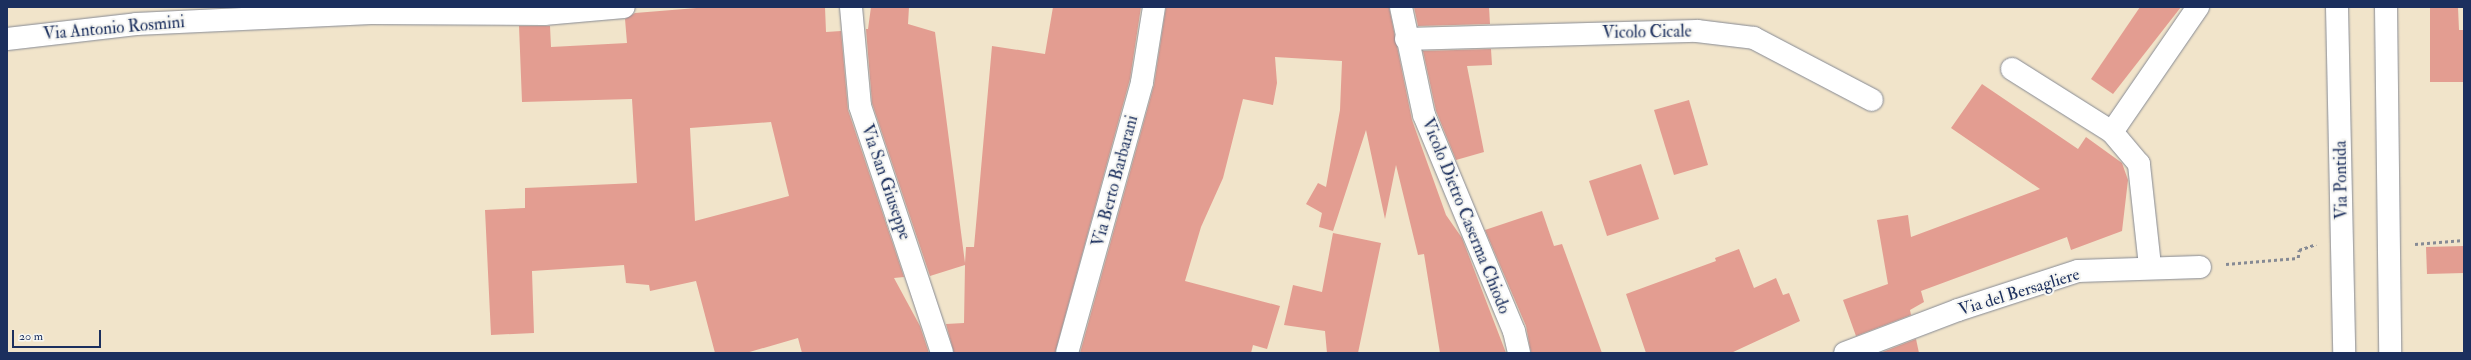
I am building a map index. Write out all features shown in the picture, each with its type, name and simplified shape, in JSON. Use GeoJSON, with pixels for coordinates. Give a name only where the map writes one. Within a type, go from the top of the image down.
{"type":"FeatureCollection","features":[{"type":"Feature","properties":{"kind":"street","name":"Via Antonio Rosmini"},"geometry":{"type":"LineString","coordinates":[[7,39],[135,15],[371,10],[464,10],[544,14],[624,7]]}},
{"type":"Feature","properties":{"kind":"street","name":"Via San Giuseppe"},"geometry":{"type":"LineString","coordinates":[[851,7],[860,106],[942,353]]}},
{"type":"Feature","properties":{"kind":"street","name":"Via Berto Barbarani"},"geometry":{"type":"LineString","coordinates":[[1068,353],[1142,82],[1154,7]]}},
{"type":"Feature","properties":{"kind":"street","name":"Vicolo Dietro Caserma Chiodo"},"geometry":{"type":"LineString","coordinates":[[1401,7],[1406,39],[1424,115],[1514,331],[1519,353]]}},
{"type":"Feature","properties":{"kind":"street"},"geometry":{"type":"LineString","coordinates":[[2112,132],[2198,7]]}},
{"type":"Feature","properties":{"kind":"street","name":"Via Pontida"},"geometry":{"type":"LineString","coordinates":[[2337,7],[2344,353]]}},
{"type":"Feature","properties":{"kind":"street"},"geometry":{"type":"LineString","coordinates":[[2386,7],[2390,353]]}},
{"type":"Feature","properties":{"kind":"street","name":"Vicolo Cicale"},"geometry":{"type":"LineString","coordinates":[[1406,39],[1690,31],[1754,38],[1872,100]]}},
{"type":"Feature","properties":{"kind":"street"},"geometry":{"type":"LineString","coordinates":[[2012,69],[2112,132],[2139,164],[2150,266]]}},
{"type":"Feature","properties":{"kind":"street","name":"Via del Bersagliere"},"geometry":{"type":"LineString","coordinates":[[1845,353],[2078,271],[2150,266],[2200,267]]}},
{"type":"Feature","properties":{"kind":"path"},"geometry":{"type":"LineString","coordinates":[[2410,244],[2464,240]]}},
{"type":"Feature","properties":{"kind":"path"},"geometry":{"type":"LineString","coordinates":[[2200,267],[2298,258],[2299,250],[2317,244]]}},
{"type":"Feature","properties":{"kind":"building"},"geometry":{"type":"Polygon","coordinates":[[[709,7],[825,7],[826,32],[841,31],[848,110],[904,277],[894,278],[920,326],[929,353],[802,353],[798,338],[746,353],[715,353],[696,281],[650,291],[649,285],[626,283],[624,265],[532,271],[534,333],[491,335],[485,210],[525,208],[525,188],[637,183],[632,99],[522,102],[519,26],[550,26],[551,47],[627,43],[625,19],[635,13],[709,7]],[[771,122],[690,128],[695,221],[789,196],[771,122]]]}},
{"type":"Feature","properties":{"kind":"building"},"geometry":{"type":"Polygon","coordinates":[[[871,7],[909,7],[908,24],[935,32],[965,263],[966,247],[974,247],[992,46],[1045,54],[1053,7],[1141,7],[1130,79],[1055,353],[954,353],[946,324],[964,323],[965,265],[930,276],[872,103],[866,29],[868,29],[871,7]]]}},
{"type":"Feature","properties":{"kind":"building"},"geometry":{"type":"Polygon","coordinates":[[[1166,7],[1389,7],[1412,120],[1446,215],[1462,238],[1506,353],[1440,353],[1424,254],[1418,255],[1396,165],[1385,219],[1366,130],[1333,231],[1319,227],[1322,213],[1306,204],[1318,183],[1326,187],[1340,110],[1342,61],[1275,57],[1277,83],[1273,105],[1243,99],[1223,178],[1201,227],[1185,281],[1280,306],[1267,349],[1253,345],[1251,353],[1080,353],[1154,85],[1166,7]]]}},
{"type":"Feature","properties":{"kind":"building"},"geometry":{"type":"Polygon","coordinates":[[[1414,7],[1489,7],[1490,24],[1418,26],[1414,7]]]}},
{"type":"Feature","properties":{"kind":"building"},"geometry":{"type":"Polygon","coordinates":[[[2140,7],[2181,7],[2113,94],[2091,79],[2140,7]]]}},
{"type":"Feature","properties":{"kind":"building"},"geometry":{"type":"Polygon","coordinates":[[[2430,7],[2458,7],[2459,30],[2464,30],[2464,82],[2430,82],[2430,7]]]}},
{"type":"Feature","properties":{"kind":"building"},"geometry":{"type":"Polygon","coordinates":[[[1491,49],[1492,65],[1467,66],[1484,152],[1456,160],[1436,111],[1423,51],[1491,49]]]}},
{"type":"Feature","properties":{"kind":"building"},"geometry":{"type":"Polygon","coordinates":[[[1982,84],[2078,149],[2086,137],[2122,163],[2128,180],[2122,231],[2071,250],[2067,237],[1921,291],[1924,302],[1910,310],[1911,315],[1856,336],[1843,300],[1888,284],[1877,220],[1908,215],[1911,237],[2040,189],[1951,128],[1982,84]]]}},
{"type":"Feature","properties":{"kind":"building"},"geometry":{"type":"Polygon","coordinates":[[[1689,100],[1708,165],[1674,175],[1654,110],[1689,100]]]}},
{"type":"Feature","properties":{"kind":"building"},"geometry":{"type":"Polygon","coordinates":[[[1641,164],[1659,219],[1607,236],[1589,181],[1641,164]]]}},
{"type":"Feature","properties":{"kind":"building"},"geometry":{"type":"Polygon","coordinates":[[[1542,211],[1554,246],[1562,244],[1602,353],[1531,353],[1526,326],[1485,230],[1542,211]]]}},
{"type":"Feature","properties":{"kind":"building"},"geometry":{"type":"Polygon","coordinates":[[[1333,233],[1381,243],[1358,353],[1327,353],[1325,331],[1284,325],[1293,285],[1322,292],[1333,233]]]}},
{"type":"Feature","properties":{"kind":"building"},"geometry":{"type":"Polygon","coordinates":[[[2464,246],[2464,273],[2427,274],[2426,247],[2464,246]]]}},
{"type":"Feature","properties":{"kind":"building"},"geometry":{"type":"Polygon","coordinates":[[[1739,249],[1754,288],[1776,278],[1783,295],[1789,293],[1800,321],[1731,353],[1646,353],[1626,294],[1716,261],[1715,258],[1739,249]]]}},
{"type":"Feature","properties":{"kind":"building"},"geometry":{"type":"Polygon","coordinates":[[[1916,339],[1919,353],[1880,353],[1916,339]]]}}]}
